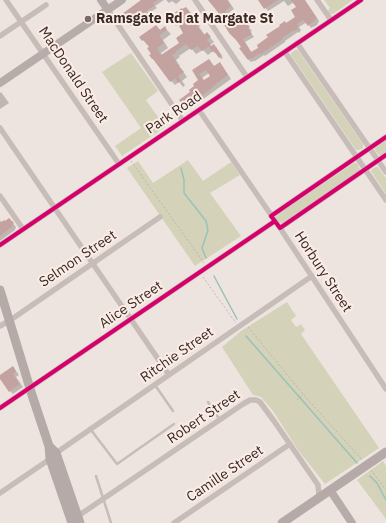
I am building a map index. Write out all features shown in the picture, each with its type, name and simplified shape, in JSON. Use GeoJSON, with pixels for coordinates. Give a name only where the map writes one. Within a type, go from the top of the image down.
{"type":"FeatureCollection","features":[{"type":"Feature","properties":{"kind":"main road"},"geometry":{"type":"LineString","coordinates":[[100,0],[108,10]]}},
{"type":"Feature","properties":{"kind":"main road"},"geometry":{"type":"LineString","coordinates":[[0,83],[122,0]]}},
{"type":"Feature","properties":{"kind":"main road"},"geometry":{"type":"LineString","coordinates":[[0,290],[49,446],[77,521]]}},
{"type":"Feature","properties":{"kind":"main road"},"geometry":{"type":"LineString","coordinates":[[282,523],[386,452]]}},
{"type":"Feature","properties":{"kind":"main road"},"geometry":{"type":"LineString","coordinates":[[330,490],[352,523]]}},
{"type":"Feature","properties":{"kind":"street","name":"MacDonald Street"},"geometry":{"type":"LineString","coordinates":[[6,0],[119,164]]}},
{"type":"Feature","properties":{"kind":"street"},"geometry":{"type":"LineString","coordinates":[[195,0],[247,77]]}},
{"type":"Feature","properties":{"kind":"street"},"geometry":{"type":"LineString","coordinates":[[316,0],[331,20]]}},
{"type":"Feature","properties":{"kind":"street","name":"Park Road"},"geometry":{"type":"LineString","coordinates":[[0,245],[361,0]]}},
{"type":"Feature","properties":{"kind":"street"},"geometry":{"type":"LineString","coordinates":[[0,36],[46,5]]}},
{"type":"Feature","properties":{"kind":"street"},"geometry":{"type":"LineString","coordinates":[[108,10],[183,121]]}},
{"type":"Feature","properties":{"kind":"street"},"geometry":{"type":"LineString","coordinates":[[297,43],[386,172]]}},
{"type":"Feature","properties":{"kind":"street"},"geometry":{"type":"LineString","coordinates":[[285,52],[386,200]]}},
{"type":"Feature","properties":{"kind":"street","name":"Horbury Street"},"geometry":{"type":"LineString","coordinates":[[199,110],[280,228],[386,389]]}},
{"type":"Feature","properties":{"kind":"street"},"geometry":{"type":"LineString","coordinates":[[0,128],[169,375]]}},
{"type":"Feature","properties":{"kind":"street"},"geometry":{"type":"LineString","coordinates":[[271,216],[386,137]]}},
{"type":"Feature","properties":{"kind":"street"},"geometry":{"type":"LineString","coordinates":[[280,228],[386,154]]}},
{"type":"Feature","properties":{"kind":"street"},"geometry":{"type":"LineString","coordinates":[[0,196],[23,230]]}},
{"type":"Feature","properties":{"kind":"street","name":"Selmon Street"},"geometry":{"type":"LineString","coordinates":[[0,326],[160,218]]}},
{"type":"Feature","properties":{"kind":"street","name":"Alice Street"},"geometry":{"type":"LineString","coordinates":[[0,408],[275,221]]}},
{"type":"Feature","properties":{"kind":"street","name":"Ritchie Street"},"geometry":{"type":"LineString","coordinates":[[0,493],[312,276]]}},
{"type":"Feature","properties":{"kind":"street","name":"Robert Street"},"geometry":{"type":"LineString","coordinates":[[77,521],[103,500],[220,420],[248,401],[254,400],[258,401],[264,406],[318,485]]}},
{"type":"Feature","properties":{"kind":"street","name":"Camille Street"},"geometry":{"type":"LineString","coordinates":[[174,523],[290,444]]}},
{"type":"Feature","properties":{"kind":"street"},"geometry":{"type":"LineString","coordinates":[[318,485],[330,490]]}},
{"type":"Feature","properties":{"kind":"street"},"geometry":{"type":"LineString","coordinates":[[318,485],[318,499]]}},
{"type":"Feature","properties":{"kind":"lane"},"geometry":{"type":"LineString","coordinates":[[154,385],[173,411]]}},
{"type":"Feature","properties":{"kind":"lane"},"geometry":{"type":"LineString","coordinates":[[208,402],[220,420]]}},
{"type":"Feature","properties":{"kind":"lane"},"geometry":{"type":"LineString","coordinates":[[90,429],[117,464],[174,424]]}},
{"type":"Feature","properties":{"kind":"lane"},"geometry":{"type":"LineString","coordinates":[[96,476],[111,523]]}},
{"type":"Feature","properties":{"kind":"path"},"geometry":{"type":"LineString","coordinates":[[129,158],[207,267]]}},
{"type":"Feature","properties":{"kind":"path"},"geometry":{"type":"LineString","coordinates":[[203,277],[236,323],[245,324],[303,394],[362,461]]}},
{"type":"Feature","properties":{"kind":"path"},"geometry":{"type":"LineString","coordinates":[[297,400],[303,394]]}},
{"type":"Feature","properties":{"kind":"path"},"geometry":{"type":"LineString","coordinates":[[371,469],[386,490]]}},
{"type":"Feature","properties":{"kind":"shaded area"},"geometry":{"type":"Polygon","coordinates":[[[324,0],[353,0],[333,14],[330,14],[327,11],[330,8],[324,0]]]}},
{"type":"Feature","properties":{"kind":"shaded area"},"geometry":{"type":"Polygon","coordinates":[[[298,50],[363,144],[363,148],[356,150],[291,55],[291,53],[298,50]]]}},
{"type":"Feature","properties":{"kind":"shaded area"},"geometry":{"type":"Polygon","coordinates":[[[131,53],[158,91],[146,100],[165,127],[122,156],[115,146],[141,128],[102,72],[131,53]]]}},
{"type":"Feature","properties":{"kind":"shaded area"},"geometry":{"type":"Polygon","coordinates":[[[386,140],[386,152],[381,156],[375,151],[375,148],[386,140]]]}},
{"type":"Feature","properties":{"kind":"shaded area"},"geometry":{"type":"Polygon","coordinates":[[[188,160],[203,181],[231,162],[240,175],[210,193],[241,236],[195,266],[127,168],[138,161],[153,183],[188,160]]]}},
{"type":"Feature","properties":{"kind":"shaded area"},"geometry":{"type":"Polygon","coordinates":[[[354,163],[357,163],[360,170],[359,171],[284,222],[279,222],[276,217],[278,214],[354,163]]]}},
{"type":"Feature","properties":{"kind":"shaded area"},"geometry":{"type":"Polygon","coordinates":[[[378,167],[386,178],[386,194],[371,171],[378,167]]]}},
{"type":"Feature","properties":{"kind":"shaded area"},"geometry":{"type":"Polygon","coordinates":[[[287,302],[296,316],[291,320],[296,327],[301,324],[305,330],[301,334],[379,448],[325,484],[298,450],[273,411],[261,397],[253,395],[222,347],[241,331],[287,302]]]}},
{"type":"Feature","properties":{"kind":"shaded area"},"geometry":{"type":"Polygon","coordinates":[[[383,461],[386,466],[386,519],[357,480],[383,461]]]}},
{"type":"Feature","properties":{"kind":"building"},"geometry":{"type":"Polygon","coordinates":[[[141,0],[158,0],[153,3],[155,5],[143,13],[144,14],[139,17],[138,16],[127,25],[122,14],[141,0]]]}},
{"type":"Feature","properties":{"kind":"building"},"geometry":{"type":"Polygon","coordinates":[[[208,0],[227,0],[231,6],[225,11],[229,17],[236,13],[250,27],[248,28],[252,34],[243,39],[251,52],[258,48],[257,45],[268,37],[266,35],[285,21],[286,23],[295,17],[291,10],[296,7],[291,0],[305,0],[317,18],[308,26],[303,20],[297,24],[299,26],[297,28],[298,29],[282,38],[283,39],[261,54],[260,53],[248,60],[239,48],[241,47],[235,38],[229,33],[218,16],[220,15],[208,0]]]}},
{"type":"Feature","properties":{"kind":"building"},"geometry":{"type":"Polygon","coordinates":[[[258,0],[278,0],[264,9],[258,0]]]}},
{"type":"Feature","properties":{"kind":"building"},"geometry":{"type":"Polygon","coordinates":[[[186,7],[197,21],[195,22],[204,35],[207,32],[211,37],[207,40],[211,45],[202,51],[198,46],[191,50],[186,44],[176,51],[177,52],[172,55],[184,72],[178,76],[181,81],[178,83],[175,78],[170,82],[149,55],[151,54],[147,48],[149,47],[144,40],[142,41],[139,37],[156,25],[160,30],[165,26],[167,30],[159,35],[164,43],[157,48],[161,55],[179,43],[176,38],[183,33],[179,26],[182,24],[177,18],[171,22],[168,17],[186,7]]]}},
{"type":"Feature","properties":{"kind":"building"},"geometry":{"type":"Polygon","coordinates":[[[214,44],[222,56],[219,58],[209,47],[214,44]]]}},
{"type":"Feature","properties":{"kind":"building"},"geometry":{"type":"Polygon","coordinates":[[[209,59],[214,66],[220,62],[228,75],[200,97],[184,107],[179,100],[190,92],[189,90],[194,86],[193,84],[198,80],[192,70],[209,59]],[[206,70],[199,74],[204,80],[210,76],[206,70]]]}},
{"type":"Feature","properties":{"kind":"building"},"geometry":{"type":"Polygon","coordinates":[[[9,218],[14,223],[12,225],[13,226],[0,236],[0,223],[9,218]]]}},
{"type":"Feature","properties":{"kind":"building"},"geometry":{"type":"Polygon","coordinates":[[[13,366],[16,371],[13,374],[20,384],[9,392],[0,379],[0,375],[13,366]]]}},
{"type":"Feature","properties":{"kind":"waterway"},"geometry":{"type":"LineString","coordinates":[[181,168],[184,180],[184,193],[206,221],[208,230],[202,248],[206,258]]}},
{"type":"Feature","properties":{"kind":"waterway"},"geometry":{"type":"LineString","coordinates":[[214,276],[237,319]]}},
{"type":"Feature","properties":{"kind":"waterway"},"geometry":{"type":"LineString","coordinates":[[246,336],[357,463]]}},
{"type":"Feature","properties":{"kind":"waterway"},"geometry":{"type":"LineString","coordinates":[[370,476],[377,483],[386,500]]}},
{"type":"Feature","properties":{"kind":"cycle path"},"geometry":{"type":"LineString","coordinates":[[0,245],[361,0]]}},
{"type":"Feature","properties":{"kind":"cycle path"},"geometry":{"type":"LineString","coordinates":[[386,137],[271,216],[280,228],[386,155]]}},
{"type":"Feature","properties":{"kind":"cycle path"},"geometry":{"type":"LineString","coordinates":[[0,408],[275,221]]}},
{"type":"Feature","properties":{"kind":"place","name":"Ramsgate Rd at Margate St"},"geometry":{"type":"Point","coordinates":[88,19]}}]}
